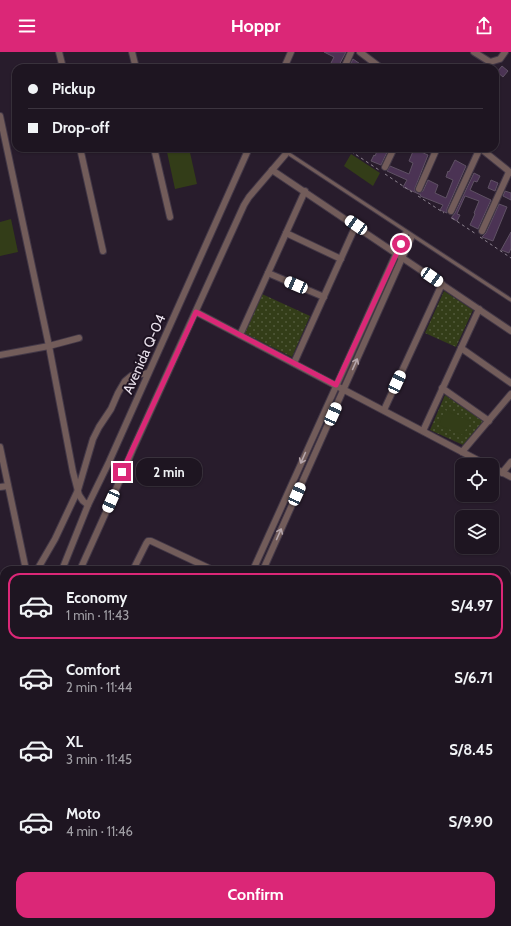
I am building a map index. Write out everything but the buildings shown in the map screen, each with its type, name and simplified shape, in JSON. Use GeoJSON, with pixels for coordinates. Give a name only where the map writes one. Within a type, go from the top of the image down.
{"type":"FeatureCollection","features":[{"type":"Feature","properties":{"kind":"street"},"geometry":{"type":"LineString","coordinates":[[59,52],[62,64]]}},
{"type":"Feature","properties":{"kind":"street"},"geometry":{"type":"LineString","coordinates":[[132,52],[135,64]]}},
{"type":"Feature","properties":{"kind":"street"},"geometry":{"type":"LineString","coordinates":[[286,64],[291,52]]}},
{"type":"Feature","properties":{"kind":"street"},"geometry":{"type":"LineString","coordinates":[[346,64],[351,52]]}},
{"type":"Feature","properties":{"kind":"street"},"geometry":{"type":"LineString","coordinates":[[360,52],[376,64]]}},
{"type":"Feature","properties":{"kind":"street"},"geometry":{"type":"LineString","coordinates":[[474,52],[490,62],[500,59],[505,52]]}},
{"type":"Feature","properties":{"kind":"street"},"geometry":{"type":"LineString","coordinates":[[0,116],[50,346],[78,490],[83,501],[88,505]]}},
{"type":"Feature","properties":{"kind":"street"},"geometry":{"type":"LineString","coordinates":[[81,152],[103,251]]}},
{"type":"Feature","properties":{"kind":"street"},"geometry":{"type":"LineString","coordinates":[[155,152],[170,217]]}},
{"type":"Feature","properties":{"kind":"street","name":"Avenida Q-04"},"geometry":{"type":"LineString","coordinates":[[64,566],[88,505],[109,462],[247,152]]}},
{"type":"Feature","properties":{"kind":"street"},"geometry":{"type":"LineString","coordinates":[[385,167],[392,152]]}},
{"type":"Feature","properties":{"kind":"street"},"geometry":{"type":"LineString","coordinates":[[419,189],[435,152]]}},
{"type":"Feature","properties":{"kind":"street"},"geometry":{"type":"LineString","coordinates":[[451,211],[478,152]]}},
{"type":"Feature","properties":{"kind":"street"},"geometry":{"type":"LineString","coordinates":[[482,232],[510,172],[485,152]]}},
{"type":"Feature","properties":{"kind":"street"},"geometry":{"type":"LineString","coordinates":[[82,566],[133,449],[244,205],[249,197],[285,155]]}},
{"type":"Feature","properties":{"kind":"street"},"geometry":{"type":"LineString","coordinates":[[272,170],[306,191],[511,331]]}},
{"type":"Feature","properties":{"kind":"street"},"geometry":{"type":"LineString","coordinates":[[240,335],[306,191]]}},
{"type":"Feature","properties":{"kind":"street"},"geometry":{"type":"LineString","coordinates":[[294,363],[356,225]]}},
{"type":"Feature","properties":{"kind":"street"},"geometry":{"type":"LineString","coordinates":[[286,233],[341,259]]}},
{"type":"Feature","properties":{"kind":"street"},"geometry":{"type":"LineString","coordinates":[[255,566],[405,234]]}},
{"type":"Feature","properties":{"kind":"street"},"geometry":{"type":"LineString","coordinates":[[265,566],[275,549],[330,428],[344,389],[411,238]]}},
{"type":"Feature","properties":{"kind":"street"},"geometry":{"type":"LineString","coordinates":[[268,273],[324,297]]}},
{"type":"Feature","properties":{"kind":"street"},"geometry":{"type":"LineString","coordinates":[[384,410],[442,284]]}},
{"type":"Feature","properties":{"kind":"street"},"geometry":{"type":"LineString","coordinates":[[422,430],[479,309]]}},
{"type":"Feature","properties":{"kind":"street"},"geometry":{"type":"LineString","coordinates":[[196,312],[474,458]]}},
{"type":"Feature","properties":{"kind":"street"},"geometry":{"type":"LineString","coordinates":[[0,355],[50,346],[79,338]]}},
{"type":"Feature","properties":{"kind":"street"},"geometry":{"type":"LineString","coordinates":[[461,348],[511,384]]}},
{"type":"Feature","properties":{"kind":"street"},"geometry":{"type":"LineString","coordinates":[[39,566],[55,539],[78,490],[93,439],[99,427],[112,409],[118,393],[131,376],[148,373]]}},
{"type":"Feature","properties":{"kind":"street"},"geometry":{"type":"LineString","coordinates":[[442,388],[489,421]]}},
{"type":"Feature","properties":{"kind":"street"},"geometry":{"type":"LineString","coordinates":[[462,452],[511,394]]}},
{"type":"Feature","properties":{"kind":"street"},"geometry":{"type":"LineString","coordinates":[[319,423],[330,428]]}},
{"type":"Feature","properties":{"kind":"street"},"geometry":{"type":"LineString","coordinates":[[0,447],[25,566]]}},
{"type":"Feature","properties":{"kind":"street"},"geometry":{"type":"LineString","coordinates":[[502,473],[511,462]]}},
{"type":"Feature","properties":{"kind":"street"},"geometry":{"type":"LineString","coordinates":[[499,471],[511,478]]}},
{"type":"Feature","properties":{"kind":"street"},"geometry":{"type":"LineString","coordinates":[[0,488],[8,486]]}},
{"type":"Feature","properties":{"kind":"street"},"geometry":{"type":"LineString","coordinates":[[135,566],[148,541],[197,566]]}},
{"type":"Feature","properties":{"kind":"street"},"geometry":{"type":"LineString","coordinates":[[265,544],[275,549]]}},
{"type":"Feature","properties":{"kind":"lane"},"geometry":{"type":"LineString","coordinates":[[286,152],[511,300]]}},
{"type":"Feature","properties":{"kind":"path"},"geometry":{"type":"LineString","coordinates":[[352,152],[511,258]]}},
{"type":"Feature","properties":{"kind":"green space"},"geometry":{"type":"Polygon","coordinates":[[[167,152],[190,152],[197,184],[175,189],[167,152]]]}},
{"type":"Feature","properties":{"kind":"green space"},"geometry":{"type":"Polygon","coordinates":[[[351,154],[380,173],[373,186],[344,166],[351,154]]]}},
{"type":"Feature","properties":{"kind":"green space"},"geometry":{"type":"Polygon","coordinates":[[[11,219],[18,252],[0,256],[0,222],[11,219]]]}},
{"type":"Feature","properties":{"kind":"green space"},"geometry":{"type":"Polygon","coordinates":[[[444,291],[473,310],[456,347],[425,333],[444,291]]]}},
{"type":"Feature","properties":{"kind":"green space"},"geometry":{"type":"Polygon","coordinates":[[[262,294],[310,316],[292,357],[244,333],[262,294]]]}},
{"type":"Feature","properties":{"kind":"green space"},"geometry":{"type":"Polygon","coordinates":[[[445,395],[483,421],[463,445],[430,430],[445,395]]]}},
{"type":"Feature","properties":{"kind":"green space"},"geometry":{"type":"Polygon","coordinates":[[[445,410],[470,421],[463,435],[439,425],[445,410]]]}},
{"type":"Feature","properties":{"kind":"route"},"geometry":{"type":"LineString","coordinates":[[122,472],[196,312],[336,385],[401,244]]}}]}
